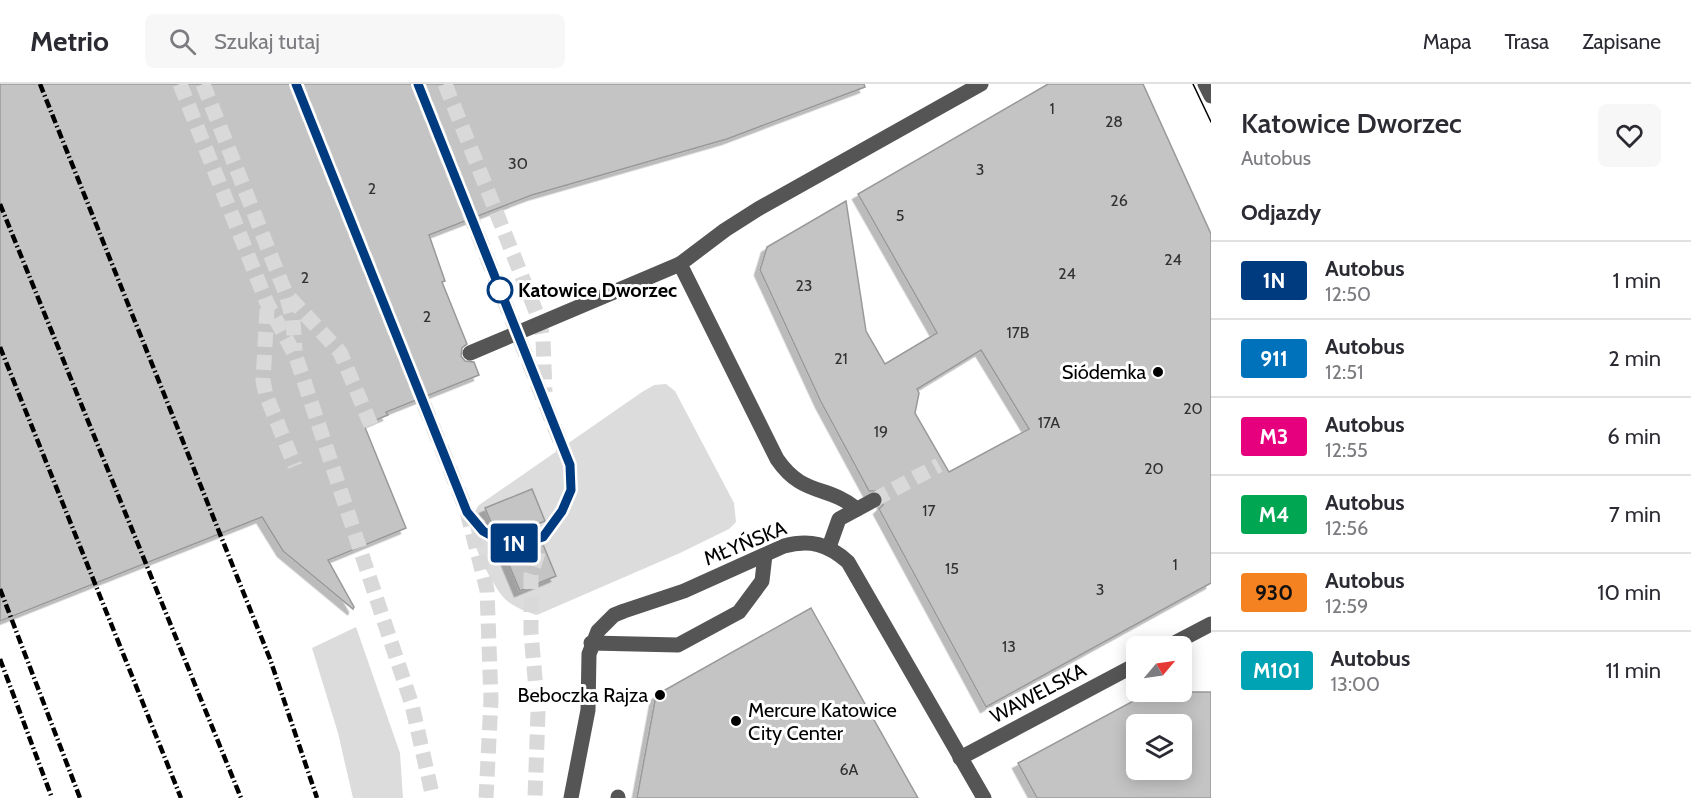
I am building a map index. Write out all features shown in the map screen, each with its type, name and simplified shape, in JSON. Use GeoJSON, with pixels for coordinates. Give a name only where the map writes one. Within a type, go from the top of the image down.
{"type":"FeatureCollection","features":[{"type":"Feature","properties":{"kind":"street"},"geometry":{"type":"LineString","coordinates":[[470,353],[680,264],[724,230],[758,209],[981,84]]}},
{"type":"Feature","properties":{"kind":"street"},"geometry":{"type":"LineString","coordinates":[[1205,84],[1211,96]]}},
{"type":"Feature","properties":{"kind":"street"},"geometry":{"type":"LineString","coordinates":[[680,264],[777,459],[788,475],[805,486],[844,498],[857,509]]}},
{"type":"Feature","properties":{"kind":"street"},"geometry":{"type":"LineString","coordinates":[[874,501],[839,519],[829,547],[848,561],[855,572],[984,798]]}},
{"type":"Feature","properties":{"kind":"street","name":"MŁYŃSKA"},"geometry":{"type":"LineString","coordinates":[[591,643],[598,631],[614,615],[672,596],[765,555],[801,542],[819,543],[829,547]]}},
{"type":"Feature","properties":{"kind":"street"},"geometry":{"type":"LineString","coordinates":[[571,798],[588,710],[591,643],[678,645],[739,612],[762,581],[765,555]]}},
{"type":"Feature","properties":{"kind":"street"},"geometry":{"type":"LineString","coordinates":[[1188,636],[1211,624]]}},
{"type":"Feature","properties":{"kind":"street","name":"WAWELSKA"},"geometry":{"type":"LineString","coordinates":[[960,758],[1126,670]]}},
{"type":"Feature","properties":{"kind":"shaded area"},"geometry":{"type":"Polygon","coordinates":[[[666,384],[675,391],[734,503],[736,522],[729,529],[680,553],[537,615],[511,604],[494,584],[475,544],[471,524],[479,505],[642,392],[654,385],[666,384]]]}},
{"type":"Feature","properties":{"kind":"shaded area"},"geometry":{"type":"Polygon","coordinates":[[[356,627],[400,753],[403,798],[353,798],[338,733],[312,648],[356,627]]]}},
{"type":"Feature","properties":{"kind":"building"},"geometry":{"type":"Polygon","coordinates":[[[0,84],[864,84],[865,87],[727,139],[532,195],[429,235],[445,281],[442,282],[467,344],[462,348],[461,356],[465,361],[474,362],[479,375],[386,412],[388,415],[364,425],[406,528],[328,560],[353,609],[283,551],[262,517],[0,621],[0,84]]]}},
{"type":"Feature","properties":{"kind":"building"},"geometry":{"type":"Polygon","coordinates":[[[1048,84],[1143,84],[1211,234],[1211,583],[986,707],[879,509],[883,505],[883,496],[879,491],[869,491],[821,402],[760,270],[767,247],[846,201],[866,331],[885,364],[937,333],[858,194],[1048,84]],[[981,350],[917,389],[919,393],[915,413],[949,472],[1029,429],[981,350]]]}},
{"type":"Feature","properties":{"kind":"building"},"geometry":{"type":"Polygon","coordinates":[[[532,489],[545,521],[535,525],[556,576],[520,591],[485,508],[532,489]]]}},
{"type":"Feature","properties":{"kind":"building","name":"Mercure Katowice City Center"},"geometry":{"type":"Polygon","coordinates":[[[811,608],[918,798],[637,798],[656,695],[811,608]]]}},
{"type":"Feature","properties":{"kind":"building"},"geometry":{"type":"Polygon","coordinates":[[[1192,692],[1211,692],[1211,798],[1037,798],[1018,763],[1131,702],[1192,702],[1192,692]]]}},
{"type":"Feature","properties":{"kind":"tunnel"},"geometry":{"type":"LineString","coordinates":[[180,84],[267,303],[296,357],[412,705],[433,798]]}},
{"type":"Feature","properties":{"kind":"tunnel"},"geometry":{"type":"LineString","coordinates":[[203,84],[286,294],[293,320],[295,351]]}},
{"type":"Feature","properties":{"kind":"tunnel"},"geometry":{"type":"LineString","coordinates":[[296,84],[467,512],[487,590],[491,700],[486,798]]}},
{"type":"Feature","properties":{"kind":"tunnel"},"geometry":{"type":"LineString","coordinates":[[418,84],[570,466],[571,490],[562,511],[543,537],[531,575],[531,633],[538,712],[535,798]]}},
{"type":"Feature","properties":{"kind":"tunnel"},"geometry":{"type":"LineString","coordinates":[[445,84],[539,319],[543,339],[545,392]]}},
{"type":"Feature","properties":{"kind":"tunnel"},"geometry":{"type":"LineString","coordinates":[[290,298],[340,352],[374,432]]}},
{"type":"Feature","properties":{"kind":"tunnel"},"geometry":{"type":"LineString","coordinates":[[267,309],[263,381],[266,395],[295,466]]}},
{"type":"Feature","properties":{"kind":"tunnel"},"geometry":{"type":"LineString","coordinates":[[874,500],[939,465]]}},
{"type":"Feature","properties":{"kind":"tunnel"},"geometry":{"type":"LineString","coordinates":[[470,516],[486,532],[502,541],[520,543],[543,537]]}},
{"type":"Feature","properties":{"kind":"tram line"},"geometry":{"type":"LineString","coordinates":[[1193,84],[1211,122]]}},
{"type":"Feature","properties":{"kind":"railway"},"geometry":{"type":"LineString","coordinates":[[40,84],[270,659],[317,798]]}},
{"type":"Feature","properties":{"kind":"railway"},"geometry":{"type":"LineString","coordinates":[[0,204],[241,798]]}},
{"type":"Feature","properties":{"kind":"railway"},"geometry":{"type":"LineString","coordinates":[[0,347],[181,798]]}},
{"type":"Feature","properties":{"kind":"railway"},"geometry":{"type":"LineString","coordinates":[[0,589],[80,798]]}},
{"type":"Feature","properties":{"kind":"railway"},"geometry":{"type":"LineString","coordinates":[[0,659],[52,798]]}},
{"type":"Feature","properties":{"kind":"bus line","name":"1N"},"geometry":{"type":"LineString","coordinates":[[296,84],[467,512],[483,531],[494,539],[505,543],[524,543],[543,537],[562,511],[571,490],[570,465],[418,84]]}},
{"type":"Feature","properties":{"kind":"place","name":"Katowice Dworzec"},"geometry":{"type":"Point","coordinates":[500,290]}},
{"type":"Feature","properties":{"kind":"place","name":"Siódemka"},"geometry":{"type":"Point","coordinates":[1158,372]}},
{"type":"Feature","properties":{"kind":"place","name":"Beboczka Rajza"},"geometry":{"type":"Point","coordinates":[660,695]}},
{"type":"Feature","properties":{"kind":"place","name":"Mercure Katowice City Center"},"geometry":{"type":"Point","coordinates":[736,721]}}]}
